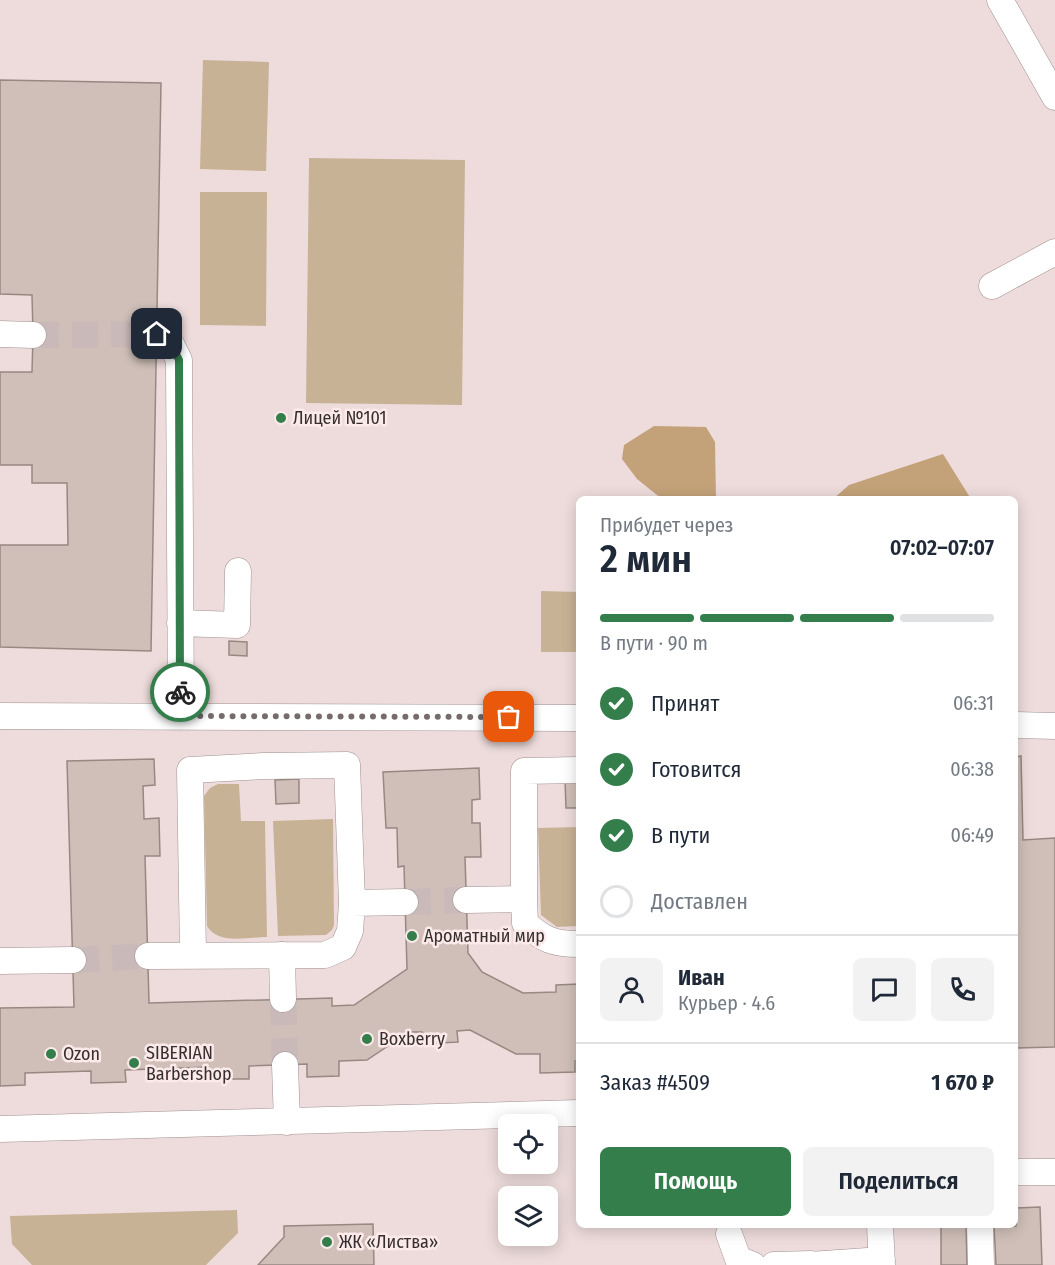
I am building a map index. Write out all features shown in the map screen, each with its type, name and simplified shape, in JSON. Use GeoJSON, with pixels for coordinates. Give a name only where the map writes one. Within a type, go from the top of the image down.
{"type":"FeatureCollection","features":[{"type":"Feature","properties":{"kind":"street"},"geometry":{"type":"LineString","coordinates":[[1000,0],[1055,97]]}},
{"type":"Feature","properties":{"kind":"street"},"geometry":{"type":"LineString","coordinates":[[992,286],[1055,252]]}},
{"type":"Feature","properties":{"kind":"street"},"geometry":{"type":"LineString","coordinates":[[0,334],[33,334]]}},
{"type":"Feature","properties":{"kind":"street"},"geometry":{"type":"LineString","coordinates":[[157,334],[171,344],[179,360],[181,716]]}},
{"type":"Feature","properties":{"kind":"street"},"geometry":{"type":"LineString","coordinates":[[180,623],[237,625],[237,571]]}},
{"type":"Feature","properties":{"kind":"street"},"geometry":{"type":"LineString","coordinates":[[0,716],[576,718]]}},
{"type":"Feature","properties":{"kind":"street"},"geometry":{"type":"LineString","coordinates":[[1018,725],[1055,726]]}},
{"type":"Feature","properties":{"kind":"street"},"geometry":{"type":"LineString","coordinates":[[148,956],[325,955],[343,946],[350,931],[352,903],[347,765],[190,770],[193,955]]}},
{"type":"Feature","properties":{"kind":"street"},"geometry":{"type":"LineString","coordinates":[[576,770],[524,771],[525,923],[539,936],[561,944],[576,944]]}},
{"type":"Feature","properties":{"kind":"street"},"geometry":{"type":"LineString","coordinates":[[466,900],[524,899]]}},
{"type":"Feature","properties":{"kind":"street"},"geometry":{"type":"LineString","coordinates":[[352,903],[405,902]]}},
{"type":"Feature","properties":{"kind":"street"},"geometry":{"type":"LineString","coordinates":[[282,955],[283,999]]}},
{"type":"Feature","properties":{"kind":"street"},"geometry":{"type":"LineString","coordinates":[[0,961],[73,960]]}},
{"type":"Feature","properties":{"kind":"street"},"geometry":{"type":"LineString","coordinates":[[285,1065],[287,1122]]}},
{"type":"Feature","properties":{"kind":"street"},"geometry":{"type":"LineString","coordinates":[[0,1129],[576,1113]]}},
{"type":"Feature","properties":{"kind":"street"},"geometry":{"type":"LineString","coordinates":[[1018,1172],[1055,1172]]}},
{"type":"Feature","properties":{"kind":"street"},"geometry":{"type":"LineString","coordinates":[[774,1265],[882,1263],[880,1228]]}},
{"type":"Feature","properties":{"kind":"street"},"geometry":{"type":"LineString","coordinates":[[980,1228],[981,1265]]}},
{"type":"Feature","properties":{"kind":"street"},"geometry":{"type":"LineString","coordinates":[[729,1234],[738,1259],[753,1265]]}},
{"type":"Feature","properties":{"kind":"shaded area"},"geometry":{"type":"Polygon","coordinates":[[[203,60],[269,62],[266,171],[200,169],[203,60]]]}},
{"type":"Feature","properties":{"kind":"shaded area"},"geometry":{"type":"Polygon","coordinates":[[[309,158],[465,160],[462,405],[306,403],[309,158]]]}},
{"type":"Feature","properties":{"kind":"shaded area"},"geometry":{"type":"Polygon","coordinates":[[[200,192],[267,192],[266,326],[200,325],[200,192]]]}},
{"type":"Feature","properties":{"kind":"shaded area"},"geometry":{"type":"Polygon","coordinates":[[[654,426],[706,427],[715,442],[716,496],[658,496],[637,479],[622,459],[624,445],[654,426]]]}},
{"type":"Feature","properties":{"kind":"shaded area"},"geometry":{"type":"Polygon","coordinates":[[[943,454],[969,496],[836,496],[849,485],[943,454]]]}},
{"type":"Feature","properties":{"kind":"shaded area"},"geometry":{"type":"Polygon","coordinates":[[[541,591],[576,592],[576,652],[541,652],[541,591]]]}},
{"type":"Feature","properties":{"kind":"shaded area"},"geometry":{"type":"Polygon","coordinates":[[[218,784],[239,784],[241,821],[265,821],[267,937],[226,938],[218,936],[207,926],[204,796],[210,788],[218,784]]]}},
{"type":"Feature","properties":{"kind":"shaded area"},"geometry":{"type":"Polygon","coordinates":[[[333,819],[334,925],[332,930],[326,935],[278,936],[273,821],[333,819]]]}},
{"type":"Feature","properties":{"kind":"shaded area"},"geometry":{"type":"Polygon","coordinates":[[[576,827],[576,926],[557,927],[541,915],[538,828],[576,827]]]}},
{"type":"Feature","properties":{"kind":"shaded area"},"geometry":{"type":"Polygon","coordinates":[[[237,1210],[238,1233],[206,1265],[32,1265],[12,1244],[10,1216],[237,1210]]]}},
{"type":"Feature","properties":{"kind":"building"},"geometry":{"type":"Polygon","coordinates":[[[0,80],[161,83],[151,651],[0,647],[0,545],[68,545],[67,483],[32,483],[32,465],[0,465],[0,372],[32,372],[33,335],[32,295],[0,294],[0,80]]]}},
{"type":"Feature","properties":{"kind":"building"},"geometry":{"type":"Polygon","coordinates":[[[229,641],[247,642],[247,656],[229,655],[229,641]]]}},
{"type":"Feature","properties":{"kind":"building"},"geometry":{"type":"Polygon","coordinates":[[[1021,756],[1023,840],[1055,838],[1055,1047],[1018,1048],[1018,757],[1021,756]]]}},
{"type":"Feature","properties":{"kind":"building"},"geometry":{"type":"Polygon","coordinates":[[[154,759],[155,785],[143,786],[144,819],[159,818],[160,856],[145,856],[149,1003],[332,998],[332,1006],[354,1005],[407,969],[404,866],[398,867],[397,828],[386,828],[383,772],[479,768],[480,799],[472,800],[472,823],[480,823],[481,857],[465,857],[468,953],[482,972],[523,993],[556,992],[556,985],[576,984],[575,1072],[540,1073],[540,1054],[516,1054],[470,1030],[457,1031],[458,1042],[439,1043],[422,1043],[422,1032],[409,1032],[367,1060],[339,1061],[339,1076],[307,1077],[307,1064],[249,1066],[249,1079],[209,1080],[208,1067],[125,1070],[126,1082],[91,1083],[91,1071],[25,1073],[25,1085],[0,1086],[0,1008],[74,1007],[67,761],[154,759]]]}},
{"type":"Feature","properties":{"kind":"building"},"geometry":{"type":"Polygon","coordinates":[[[299,779],[299,803],[276,804],[275,780],[299,779]]]}},
{"type":"Feature","properties":{"kind":"building"},"geometry":{"type":"Polygon","coordinates":[[[565,779],[576,779],[576,808],[566,808],[565,779]]]}},
{"type":"Feature","properties":{"kind":"building"},"geometry":{"type":"Polygon","coordinates":[[[1040,1207],[1042,1265],[996,1265],[994,1228],[1018,1228],[1018,1208],[1040,1207]]]}},
{"type":"Feature","properties":{"kind":"building","name":"ЖК «Листва»"},"geometry":{"type":"Polygon","coordinates":[[[373,1224],[374,1265],[258,1265],[284,1237],[284,1226],[373,1224]]]}},
{"type":"Feature","properties":{"kind":"building"},"geometry":{"type":"Polygon","coordinates":[[[941,1228],[966,1228],[967,1265],[941,1265],[941,1228]]]}},
{"type":"Feature","properties":{"kind":"tunnel"},"geometry":{"type":"LineString","coordinates":[[33,335],[157,334]]}},
{"type":"Feature","properties":{"kind":"tunnel"},"geometry":{"type":"LineString","coordinates":[[405,902],[466,900]]}},
{"type":"Feature","properties":{"kind":"tunnel"},"geometry":{"type":"LineString","coordinates":[[73,960],[148,956]]}},
{"type":"Feature","properties":{"kind":"tunnel"},"geometry":{"type":"LineString","coordinates":[[283,999],[285,1065]]}},
{"type":"Feature","properties":{"kind":"way so far"},"geometry":{"type":"LineString","coordinates":[[180,692],[181,716],[509,717]]}},
{"type":"Feature","properties":{"kind":"place","name":"Лицей №101"},"geometry":{"type":"Point","coordinates":[281,418]}},
{"type":"Feature","properties":{"kind":"place","name":"Ароматный мир"},"geometry":{"type":"Point","coordinates":[412,936]}},
{"type":"Feature","properties":{"kind":"place","name":"Boxberry"},"geometry":{"type":"Point","coordinates":[367,1039]}},
{"type":"Feature","properties":{"kind":"place","name":"Ozon"},"geometry":{"type":"Point","coordinates":[51,1054]}},
{"type":"Feature","properties":{"kind":"place","name":"SIBERIAN Barbershop"},"geometry":{"type":"Point","coordinates":[134,1063]}},
{"type":"Feature","properties":{"kind":"place","name":"ЖК «Листва»"},"geometry":{"type":"Point","coordinates":[327,1242]}},
{"type":"Feature","properties":{"kind":"route"},"geometry":{"type":"LineString","coordinates":[[157,334],[171,344],[179,360],[180,692]]}}]}
